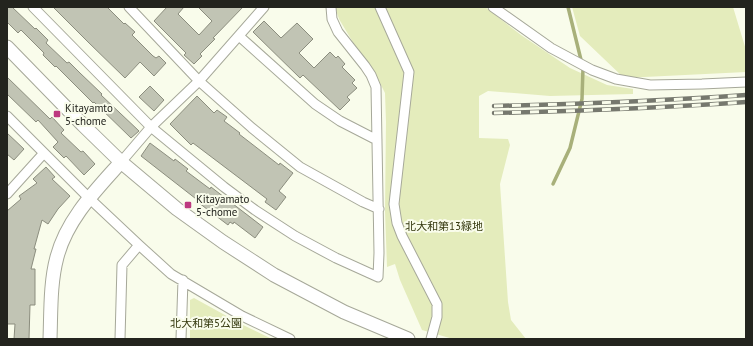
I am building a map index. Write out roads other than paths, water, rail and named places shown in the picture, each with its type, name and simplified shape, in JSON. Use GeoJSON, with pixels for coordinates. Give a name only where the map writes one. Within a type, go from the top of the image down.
{"type":"FeatureCollection","features":[{"type":"Feature","properties":{"kind":"street"},"geometry":{"type":"LineString","coordinates":[[33,7],[151,127],[224,187],[255,210],[295,236],[336,258],[378,277],[379,209],[376,87],[365,66],[338,32],[332,19],[331,7]]}},
{"type":"Feature","properties":{"kind":"street"},"geometry":{"type":"LineString","coordinates":[[129,7],[199,81],[252,128],[300,167],[363,202],[379,209]]}},
{"type":"Feature","properties":{"kind":"street"},"geometry":{"type":"LineString","coordinates":[[50,339],[53,276],[56,257],[69,226],[89,198],[151,127],[199,81],[264,7]]}},
{"type":"Feature","properties":{"kind":"street"},"geometry":{"type":"LineString","coordinates":[[380,7],[410,72],[394,204],[397,223],[402,236],[437,304],[437,317],[431,339]]}},
{"type":"Feature","properties":{"kind":"street"},"geometry":{"type":"LineString","coordinates":[[493,7],[550,48],[592,70],[616,79],[650,85],[746,82]]}},
{"type":"Feature","properties":{"kind":"street"},"geometry":{"type":"LineString","coordinates":[[238,36],[315,104],[340,121],[377,140]]}},
{"type":"Feature","properties":{"kind":"street"},"geometry":{"type":"LineString","coordinates":[[7,47],[121,162],[177,209],[246,258],[280,278],[344,312],[408,339]]}},
{"type":"Feature","properties":{"kind":"street"},"geometry":{"type":"LineString","coordinates":[[7,116],[89,198],[171,274],[242,316],[290,339]]}},
{"type":"Feature","properties":{"kind":"street"},"geometry":{"type":"LineString","coordinates":[[7,194],[44,153]]}},
{"type":"Feature","properties":{"kind":"street"},"geometry":{"type":"LineString","coordinates":[[120,339],[122,265],[139,245]]}},
{"type":"Feature","properties":{"kind":"street"},"geometry":{"type":"LineString","coordinates":[[181,339],[183,280]]}},
{"type":"Feature","properties":{"kind":"waterway"},"geometry":{"type":"LineString","coordinates":[[553,184],[570,148],[582,99],[583,68],[568,7]]}},
{"type":"Feature","properties":{"kind":"railway"},"geometry":{"type":"LineString","coordinates":[[494,106],[620,102],[746,95]]}},
{"type":"Feature","properties":{"kind":"railway"},"geometry":{"type":"LineString","coordinates":[[494,113],[620,109],[746,102]]}},
{"type":"Feature","properties":{"kind":"place","name":"Kitayamto 5-chome"},"geometry":{"type":"Point","coordinates":[57,114]}},
{"type":"Feature","properties":{"kind":"place","name":"Kitayamato 5-chome"},"geometry":{"type":"Point","coordinates":[188,205]}},
{"type":"Feature","properties":{"kind":"park label","name":"北大和第13緑地"},"geometry":{"type":"Point","coordinates":[444,226]}},
{"type":"Feature","properties":{"kind":"park label","name":"北大和第5公園"},"geometry":{"type":"Point","coordinates":[206,323]}}]}
